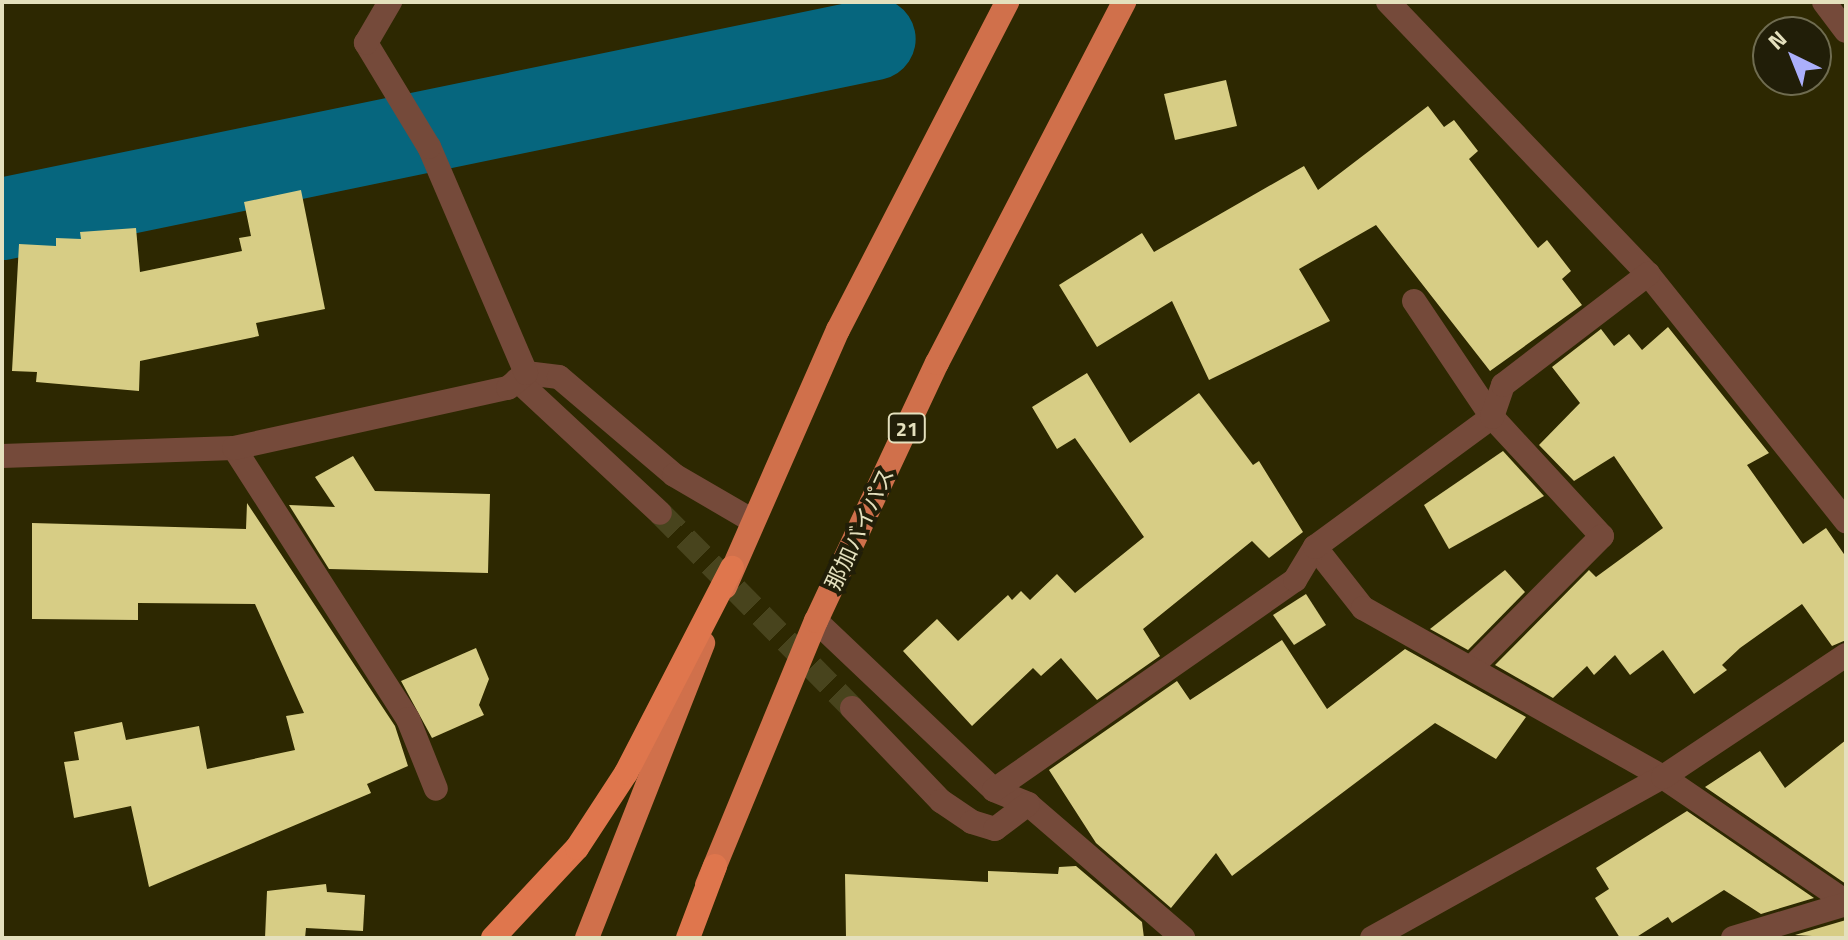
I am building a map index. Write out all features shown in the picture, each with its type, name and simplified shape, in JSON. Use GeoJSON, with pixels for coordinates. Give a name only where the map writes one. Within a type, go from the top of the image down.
{"type":"FeatureCollection","features":[{"type":"Feature","properties":{"kind":"highway"},"geometry":{"type":"LineString","coordinates":[[587,938],[732,568],[838,330],[1007,2]]}},
{"type":"Feature","properties":{"kind":"highway","name":"那加バイパス"},"geometry":{"type":"LineString","coordinates":[[686,938],[816,621],[937,363],[1124,2]]}},
{"type":"Feature","properties":{"kind":"highway"},"geometry":{"type":"LineString","coordinates":[[493,938],[577,848],[610,798],[732,568]]}},
{"type":"Feature","properties":{"kind":"street"},"geometry":{"type":"LineString","coordinates":[[390,2],[366,43],[412,114],[429,147],[521,376],[660,513]]}},
{"type":"Feature","properties":{"kind":"street"},"geometry":{"type":"LineString","coordinates":[[1388,2],[1648,274],[1846,521]]}},
{"type":"Feature","properties":{"kind":"street"},"geometry":{"type":"LineString","coordinates":[[1824,2],[1846,31]]}},
{"type":"Feature","properties":{"kind":"street"},"geometry":{"type":"LineString","coordinates":[[994,790],[1295,580],[1315,547],[1492,417],[1503,385],[1648,274]]}},
{"type":"Feature","properties":{"kind":"street"},"geometry":{"type":"LineString","coordinates":[[1414,301],[1492,417],[1602,536],[1471,668]]}},
{"type":"Feature","properties":{"kind":"street"},"geometry":{"type":"LineString","coordinates":[[2,456],[234,448],[521,376],[559,377],[674,475],[753,521]]}},
{"type":"Feature","properties":{"kind":"street"},"geometry":{"type":"LineString","coordinates":[[234,448],[408,719],[436,789]]}},
{"type":"Feature","properties":{"kind":"street"},"geometry":{"type":"LineString","coordinates":[[1315,547],[1363,608],[1663,777],[1846,903]]}},
{"type":"Feature","properties":{"kind":"street"},"geometry":{"type":"LineString","coordinates":[[816,621],[994,790],[1028,804],[1183,938]]}},
{"type":"Feature","properties":{"kind":"street"},"geometry":{"type":"LineString","coordinates":[[1372,938],[1663,777],[1846,655]]}},
{"type":"Feature","properties":{"kind":"street"},"geometry":{"type":"LineString","coordinates":[[852,708],[941,801],[972,822],[995,829],[1028,804]]}},
{"type":"Feature","properties":{"kind":"street"},"geometry":{"type":"LineString","coordinates":[[1735,938],[1846,903]]}},
{"type":"Feature","properties":{"kind":"building"},"geometry":{"type":"Polygon","coordinates":[[[1226,80],[1237,126],[1175,140],[1164,94],[1226,80]]]}},
{"type":"Feature","properties":{"kind":"building"},"geometry":{"type":"Polygon","coordinates":[[[1428,106],[1444,127],[1454,120],[1478,151],[1469,159],[1538,248],[1547,240],[1571,271],[1562,279],[1582,305],[1490,371],[1376,225],[1299,269],[1330,321],[1209,380],[1172,301],[1097,347],[1059,285],[1142,233],[1154,252],[1304,166],[1318,190],[1428,106]]]}},
{"type":"Feature","properties":{"kind":"building"},"geometry":{"type":"Polygon","coordinates":[[[301,190],[325,309],[256,323],[259,336],[140,361],[139,391],[36,382],[37,372],[12,371],[19,244],[56,246],[56,238],[81,239],[80,232],[136,228],[140,272],[242,251],[239,238],[251,236],[244,202],[301,190]]]}},
{"type":"Feature","properties":{"kind":"building"},"geometry":{"type":"Polygon","coordinates":[[[1668,327],[1769,453],[1747,465],[1803,544],[1826,528],[1846,557],[1846,640],[1832,646],[1802,604],[1740,648],[1722,665],[1727,670],[1694,694],[1663,650],[1630,675],[1615,655],[1594,675],[1587,666],[1553,698],[1495,665],[1589,570],[1596,577],[1663,528],[1614,456],[1574,481],[1539,445],[1580,403],[1552,367],[1601,329],[1614,346],[1629,334],[1642,350],[1668,327]]]}},
{"type":"Feature","properties":{"kind":"building"},"geometry":{"type":"Polygon","coordinates":[[[1087,373],[1130,443],[1199,393],[1253,465],[1259,461],[1303,532],[1269,558],[1252,541],[1143,629],[1160,656],[1097,700],[1061,658],[1041,676],[1033,668],[972,726],[903,651],[937,619],[958,641],[1008,595],[1012,600],[1021,591],[1030,600],[1057,574],[1075,593],[1144,537],[1075,438],[1057,449],[1032,407],[1087,373]]]}},
{"type":"Feature","properties":{"kind":"building"},"geometry":{"type":"Polygon","coordinates":[[[1503,451],[1544,496],[1449,549],[1424,505],[1503,451]]]}},
{"type":"Feature","properties":{"kind":"building"},"geometry":{"type":"Polygon","coordinates":[[[353,456],[375,491],[490,494],[488,573],[329,569],[289,505],[335,507],[315,477],[353,456]]]}},
{"type":"Feature","properties":{"kind":"building"},"geometry":{"type":"Polygon","coordinates":[[[247,503],[395,726],[408,766],[367,784],[371,793],[149,887],[131,806],[74,818],[64,762],[79,760],[74,732],[122,722],[126,740],[199,726],[207,769],[295,750],[286,716],[304,713],[255,604],[138,603],[138,620],[32,619],[32,523],[246,529],[247,503]]]}},
{"type":"Feature","properties":{"kind":"building"},"geometry":{"type":"Polygon","coordinates":[[[1505,570],[1525,592],[1468,650],[1430,629],[1505,570]]]}},
{"type":"Feature","properties":{"kind":"building"},"geometry":{"type":"Polygon","coordinates":[[[1306,594],[1326,625],[1294,645],[1273,615],[1306,594]]]}},
{"type":"Feature","properties":{"kind":"building"},"geometry":{"type":"Polygon","coordinates":[[[1282,640],[1327,709],[1405,649],[1526,717],[1496,759],[1435,723],[1232,876],[1216,853],[1171,908],[1096,843],[1049,770],[1177,681],[1190,700],[1282,640]]]}},
{"type":"Feature","properties":{"kind":"building"},"geometry":{"type":"Polygon","coordinates":[[[476,648],[489,679],[479,705],[484,715],[432,738],[401,681],[476,648]]]}},
{"type":"Feature","properties":{"kind":"building"},"geometry":{"type":"Polygon","coordinates":[[[1846,740],[1846,884],[1705,787],[1760,751],[1785,788],[1846,740]]]}},
{"type":"Feature","properties":{"kind":"building"},"geometry":{"type":"Polygon","coordinates":[[[1687,811],[1814,898],[1761,914],[1724,890],[1672,923],[1668,917],[1635,938],[1620,938],[1595,898],[1609,889],[1596,868],[1687,811]]]}},
{"type":"Feature","properties":{"kind":"building"},"geometry":{"type":"Polygon","coordinates":[[[1076,866],[1142,922],[1144,938],[846,938],[845,874],[988,882],[988,871],[1058,874],[1059,867],[1076,866]]]}},
{"type":"Feature","properties":{"kind":"building"},"geometry":{"type":"Polygon","coordinates":[[[326,884],[327,892],[365,895],[363,931],[306,928],[305,938],[265,938],[267,891],[326,884]]]}},
{"type":"Feature","properties":{"kind":"building"},"geometry":{"type":"Polygon","coordinates":[[[1846,920],[1846,938],[1795,935],[1846,920]]]}},
{"type":"Feature","properties":{"kind":"waterway"},"geometry":{"type":"LineString","coordinates":[[2,219],[875,39]]}},
{"type":"Feature","properties":{"kind":"tunnel"},"geometry":{"type":"LineString","coordinates":[[660,513],[852,708]]}}]}
